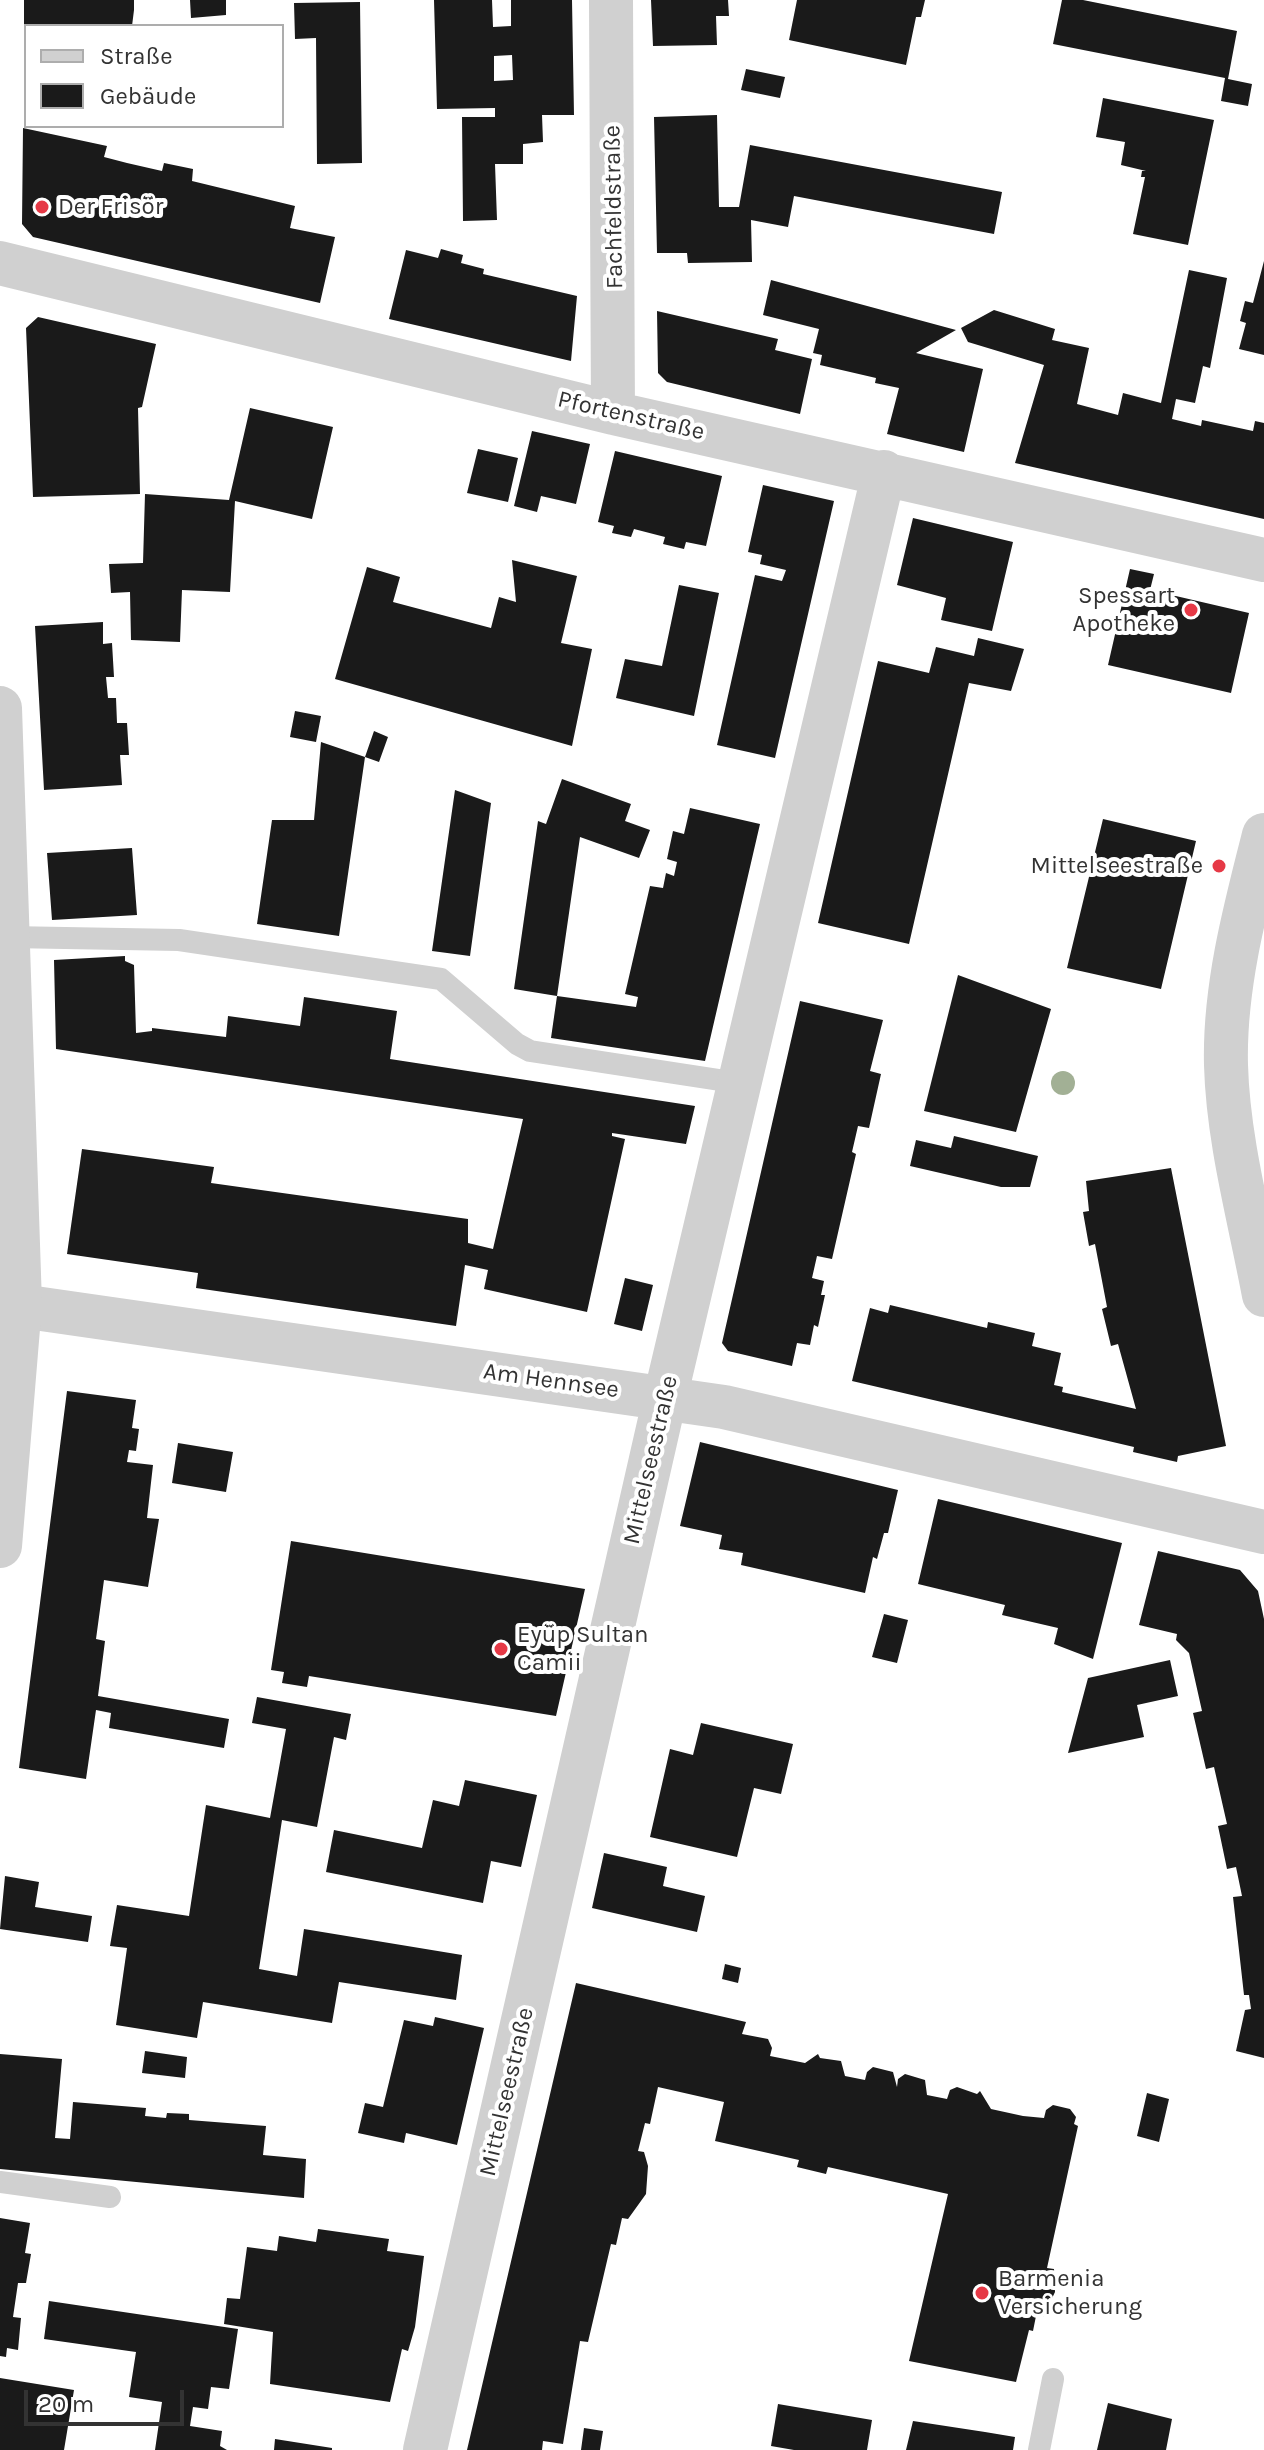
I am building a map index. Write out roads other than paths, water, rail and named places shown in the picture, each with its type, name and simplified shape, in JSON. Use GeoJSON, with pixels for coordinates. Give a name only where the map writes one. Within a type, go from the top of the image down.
{"type":"FeatureCollection","features":[{"type":"Feature","properties":{"kind":"street","name":"Fachfeldstraße"},"geometry":{"type":"LineString","coordinates":[[611,0],[613,413]]}},
{"type":"Feature","properties":{"kind":"street","name":"Pfortenstraße"},"geometry":{"type":"LineString","coordinates":[[0,263],[613,413],[1264,560]]}},
{"type":"Feature","properties":{"kind":"street","name":"Mittelseestraße"},"geometry":{"type":"LineString","coordinates":[[425,2450],[665,1398],[884,472]]}},
{"type":"Feature","properties":{"kind":"street"},"geometry":{"type":"LineString","coordinates":[[0,708],[8,937],[10,1304],[0,1546]]}},
{"type":"Feature","properties":{"kind":"street"},"geometry":{"type":"LineString","coordinates":[[1264,835],[1239,941],[1226,1063],[1229,1109],[1264,1295]]}},
{"type":"Feature","properties":{"kind":"street","name":"Am Hennsee"},"geometry":{"type":"LineString","coordinates":[[10,1304],[724,1407],[1264,1532]]}},
{"type":"Feature","properties":{"kind":"lane"},"geometry":{"type":"LineString","coordinates":[[8,937],[179,940],[441,979],[517,1044],[530,1051],[739,1083]]}},
{"type":"Feature","properties":{"kind":"lane"},"geometry":{"type":"LineString","coordinates":[[0,2182],[110,2197]]}},
{"type":"Feature","properties":{"kind":"lane"},"geometry":{"type":"LineString","coordinates":[[1039,2450],[1053,2379]]}},
{"type":"Feature","properties":{"kind":"place","name":"Der Frisör"},"geometry":{"type":"Point","coordinates":[42,207]}},
{"type":"Feature","properties":{"kind":"place","name":"Spessart Apotheke"},"geometry":{"type":"Point","coordinates":[1191,610]}},
{"type":"Feature","properties":{"kind":"place","name":"Mittelseestraße"},"geometry":{"type":"Point","coordinates":[1219,866]}},
{"type":"Feature","properties":{"kind":"place","name":"Eyüp Sultan Camii"},"geometry":{"type":"Point","coordinates":[501,1649]}},
{"type":"Feature","properties":{"kind":"place","name":"Barmenia Versicherung"},"geometry":{"type":"Point","coordinates":[982,2293]}}]}
